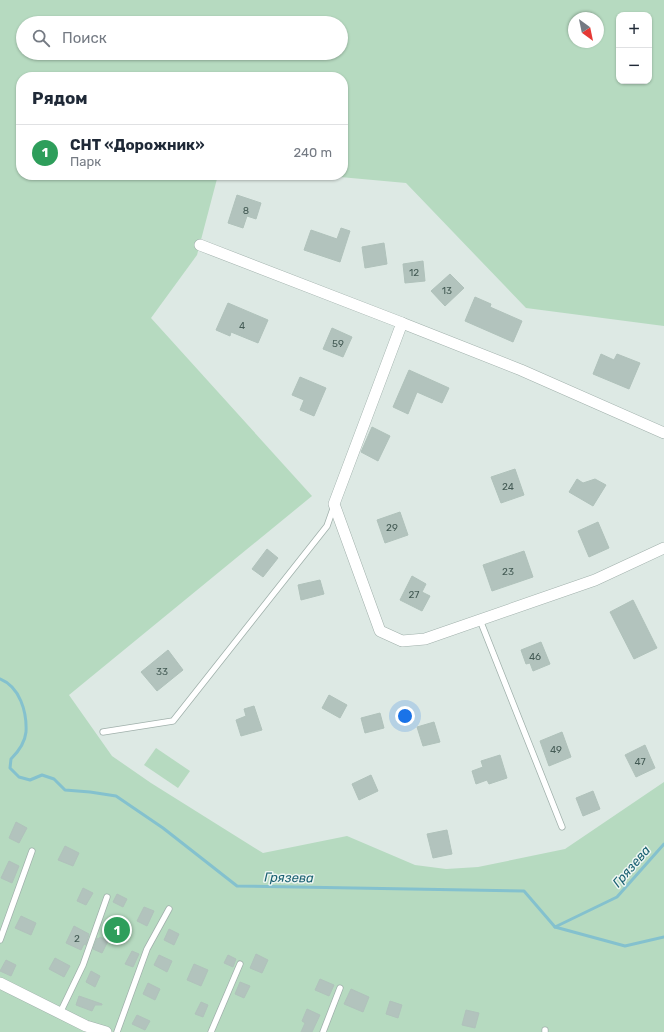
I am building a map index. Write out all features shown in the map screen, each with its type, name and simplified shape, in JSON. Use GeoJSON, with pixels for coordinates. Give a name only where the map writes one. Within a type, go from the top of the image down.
{"type":"FeatureCollection","features":[{"type":"Feature","properties":{"kind":"street"},"geometry":{"type":"LineString","coordinates":[[200,245],[521,370],[664,433]]}},
{"type":"Feature","properties":{"kind":"street"},"geometry":{"type":"LineString","coordinates":[[402,323],[334,504],[380,631],[402,641],[425,639],[595,580],[664,548]]}},
{"type":"Feature","properties":{"kind":"street"},"geometry":{"type":"LineString","coordinates":[[0,983],[86,1026],[106,1032]]}},
{"type":"Feature","properties":{"kind":"lane"},"geometry":{"type":"LineString","coordinates":[[103,732],[173,721],[327,526],[334,504]]}},
{"type":"Feature","properties":{"kind":"lane"},"geometry":{"type":"LineString","coordinates":[[480,620],[562,827]]}},
{"type":"Feature","properties":{"kind":"lane"},"geometry":{"type":"LineString","coordinates":[[0,940],[32,850]]}},
{"type":"Feature","properties":{"kind":"lane"},"geometry":{"type":"LineString","coordinates":[[60,1013],[83,965],[107,897]]}},
{"type":"Feature","properties":{"kind":"lane"},"geometry":{"type":"LineString","coordinates":[[117,1032],[147,949],[169,909]]}},
{"type":"Feature","properties":{"kind":"lane"},"geometry":{"type":"LineString","coordinates":[[211,1032],[240,964]]}},
{"type":"Feature","properties":{"kind":"lane"},"geometry":{"type":"LineString","coordinates":[[323,1032],[340,988]]}},
{"type":"Feature","properties":{"kind":"green space"},"geometry":{"type":"Polygon","coordinates":[[[0,0],[664,0],[664,326],[526,308],[406,183],[348,178],[348,72],[16,72],[16,180],[217,180],[197,255],[151,318],[312,496],[69,695],[112,756],[151,783],[263,853],[347,836],[415,865],[446,869],[478,867],[565,849],[664,782],[664,1032],[0,1032],[0,0]]]}},
{"type":"Feature","properties":{"kind":"green space"},"geometry":{"type":"Polygon","coordinates":[[[156,748],[190,771],[178,788],[144,765],[156,748]]]}},
{"type":"Feature","properties":{"kind":"building"},"geometry":{"type":"Polygon","coordinates":[[[237,195],[261,203],[256,219],[247,216],[243,228],[228,223],[237,195]]]}},
{"type":"Feature","properties":{"kind":"building"},"geometry":{"type":"Polygon","coordinates":[[[341,228],[350,231],[340,262],[304,250],[311,230],[337,239],[341,228]]]}},
{"type":"Feature","properties":{"kind":"building"},"geometry":{"type":"Polygon","coordinates":[[[384,243],[387,264],[365,268],[362,247],[384,243]]]}},
{"type":"Feature","properties":{"kind":"building"},"geometry":{"type":"Polygon","coordinates":[[[423,261],[425,281],[405,283],[403,264],[423,261]]]}},
{"type":"Feature","properties":{"kind":"building"},"geometry":{"type":"Polygon","coordinates":[[[450,274],[464,288],[445,306],[431,291],[450,274]]]}},
{"type":"Feature","properties":{"kind":"building"},"geometry":{"type":"Polygon","coordinates":[[[475,297],[491,304],[490,307],[522,321],[513,342],[465,321],[475,297]]]}},
{"type":"Feature","properties":{"kind":"building"},"geometry":{"type":"Polygon","coordinates":[[[228,303],[268,320],[258,343],[231,332],[230,336],[216,330],[228,303]]]}},
{"type":"Feature","properties":{"kind":"building"},"geometry":{"type":"Polygon","coordinates":[[[332,328],[352,337],[343,357],[323,349],[332,328]]]}},
{"type":"Feature","properties":{"kind":"building"},"geometry":{"type":"Polygon","coordinates":[[[601,354],[614,360],[617,354],[640,363],[629,389],[593,374],[601,354]]]}},
{"type":"Feature","properties":{"kind":"building"},"geometry":{"type":"Polygon","coordinates":[[[409,370],[449,388],[442,403],[417,392],[408,414],[393,407],[409,370]]]}},
{"type":"Feature","properties":{"kind":"building"},"geometry":{"type":"Polygon","coordinates":[[[300,377],[326,388],[314,416],[300,410],[304,400],[292,395],[300,377]]]}},
{"type":"Feature","properties":{"kind":"building"},"geometry":{"type":"Polygon","coordinates":[[[372,427],[390,436],[378,461],[361,452],[372,427]]]}},
{"type":"Feature","properties":{"kind":"building"},"geometry":{"type":"Polygon","coordinates":[[[515,469],[524,495],[501,503],[491,477],[515,469]]]}},
{"type":"Feature","properties":{"kind":"building"},"geometry":{"type":"Polygon","coordinates":[[[577,479],[583,483],[595,479],[606,485],[593,506],[569,492],[577,479]]]}},
{"type":"Feature","properties":{"kind":"building"},"geometry":{"type":"Polygon","coordinates":[[[400,512],[408,535],[385,543],[377,520],[400,512]]]}},
{"type":"Feature","properties":{"kind":"building"},"geometry":{"type":"Polygon","coordinates":[[[598,522],[609,548],[589,557],[578,531],[598,522]]]}},
{"type":"Feature","properties":{"kind":"building"},"geometry":{"type":"Polygon","coordinates":[[[267,549],[278,558],[263,577],[252,569],[267,549]]]}},
{"type":"Feature","properties":{"kind":"building"},"geometry":{"type":"Polygon","coordinates":[[[524,551],[533,577],[492,591],[483,565],[524,551]]]}},
{"type":"Feature","properties":{"kind":"building"},"geometry":{"type":"Polygon","coordinates":[[[412,576],[426,584],[422,592],[430,596],[422,611],[400,600],[412,576]]]}},
{"type":"Feature","properties":{"kind":"building"},"geometry":{"type":"Polygon","coordinates":[[[320,580],[324,594],[301,600],[298,585],[320,580]]]}},
{"type":"Feature","properties":{"kind":"building"},"geometry":{"type":"Polygon","coordinates":[[[633,600],[657,648],[634,659],[610,612],[633,600]]]}},
{"type":"Feature","properties":{"kind":"building"},"geometry":{"type":"Polygon","coordinates":[[[541,642],[550,664],[533,671],[530,663],[526,664],[521,650],[541,642]]]}},
{"type":"Feature","properties":{"kind":"building"},"geometry":{"type":"Polygon","coordinates":[[[168,650],[183,670],[157,691],[141,672],[168,650]]]}},
{"type":"Feature","properties":{"kind":"building"},"geometry":{"type":"Polygon","coordinates":[[[329,695],[347,705],[340,718],[322,708],[329,695]]]}},
{"type":"Feature","properties":{"kind":"building"},"geometry":{"type":"Polygon","coordinates":[[[254,706],[262,730],[241,736],[236,720],[246,716],[244,709],[254,706]]]}},
{"type":"Feature","properties":{"kind":"building"},"geometry":{"type":"Polygon","coordinates":[[[380,713],[384,728],[365,733],[361,718],[380,713]]]}},
{"type":"Feature","properties":{"kind":"building"},"geometry":{"type":"Polygon","coordinates":[[[434,722],[440,742],[423,746],[417,727],[434,722]]]}},
{"type":"Feature","properties":{"kind":"building"},"geometry":{"type":"Polygon","coordinates":[[[562,732],[571,757],[549,766],[540,741],[562,732]]]}},
{"type":"Feature","properties":{"kind":"building"},"geometry":{"type":"Polygon","coordinates":[[[645,745],[655,768],[636,777],[625,755],[645,745]]]}},
{"type":"Feature","properties":{"kind":"building"},"geometry":{"type":"Polygon","coordinates":[[[500,755],[507,778],[489,784],[487,780],[476,784],[472,771],[483,767],[481,761],[500,755]]]}},
{"type":"Feature","properties":{"kind":"building"},"geometry":{"type":"Polygon","coordinates":[[[371,775],[378,791],[359,800],[352,784],[371,775]]]}},
{"type":"Feature","properties":{"kind":"building"},"geometry":{"type":"Polygon","coordinates":[[[593,791],[600,809],[583,816],[576,798],[593,791]]]}},
{"type":"Feature","properties":{"kind":"building"},"geometry":{"type":"Polygon","coordinates":[[[16,822],[27,828],[19,843],[9,838],[16,822]]]}},
{"type":"Feature","properties":{"kind":"building"},"geometry":{"type":"Polygon","coordinates":[[[447,830],[452,854],[433,858],[427,834],[447,830]]]}},
{"type":"Feature","properties":{"kind":"building"},"geometry":{"type":"Polygon","coordinates":[[[65,846],[79,853],[73,866],[58,860],[65,846]]]}},
{"type":"Feature","properties":{"kind":"building"},"geometry":{"type":"Polygon","coordinates":[[[9,861],[19,866],[12,883],[1,878],[9,861]]]}},
{"type":"Feature","properties":{"kind":"building"},"geometry":{"type":"Polygon","coordinates":[[[83,888],[93,893],[86,905],[77,901],[83,888]]]}},
{"type":"Feature","properties":{"kind":"building"},"geometry":{"type":"Polygon","coordinates":[[[117,894],[127,899],[123,907],[113,902],[117,894]]]}},
{"type":"Feature","properties":{"kind":"building"},"geometry":{"type":"Polygon","coordinates":[[[144,907],[154,911],[147,926],[137,921],[144,907]]]}},
{"type":"Feature","properties":{"kind":"building"},"geometry":{"type":"Polygon","coordinates":[[[21,916],[36,923],[31,935],[15,928],[21,916]]]}},
{"type":"Feature","properties":{"kind":"building"},"geometry":{"type":"Polygon","coordinates":[[[74,926],[89,934],[86,945],[84,944],[81,950],[66,943],[74,926]]]}},
{"type":"Feature","properties":{"kind":"building"},"geometry":{"type":"Polygon","coordinates":[[[169,929],[179,934],[174,945],[164,940],[169,929]]]}},
{"type":"Feature","properties":{"kind":"building"},"geometry":{"type":"Polygon","coordinates":[[[100,937],[108,941],[102,953],[93,949],[97,938],[99,939],[100,937]]]}},
{"type":"Feature","properties":{"kind":"building"},"geometry":{"type":"Polygon","coordinates":[[[132,951],[139,954],[133,967],[125,964],[132,951]]]}},
{"type":"Feature","properties":{"kind":"building"},"geometry":{"type":"Polygon","coordinates":[[[256,954],[268,960],[262,973],[250,968],[256,954]]]}},
{"type":"Feature","properties":{"kind":"building"},"geometry":{"type":"Polygon","coordinates":[[[159,955],[172,961],[167,972],[154,965],[159,955]]]}},
{"type":"Feature","properties":{"kind":"building"},"geometry":{"type":"Polygon","coordinates":[[[228,955],[236,959],[233,967],[224,963],[228,955]]]}},
{"type":"Feature","properties":{"kind":"building"},"geometry":{"type":"Polygon","coordinates":[[[55,958],[70,966],[64,977],[49,969],[55,958]]]}},
{"type":"Feature","properties":{"kind":"building"},"geometry":{"type":"Polygon","coordinates":[[[6,960],[16,965],[11,976],[0,971],[6,960]]]}},
{"type":"Feature","properties":{"kind":"building"},"geometry":{"type":"Polygon","coordinates":[[[194,964],[208,970],[201,986],[187,980],[194,964]]]}},
{"type":"Feature","properties":{"kind":"building"},"geometry":{"type":"Polygon","coordinates":[[[91,971],[100,976],[95,987],[86,982],[91,971]]]}},
{"type":"Feature","properties":{"kind":"building"},"geometry":{"type":"Polygon","coordinates":[[[320,979],[334,985],[329,996],[315,990],[320,979]]]}},
{"type":"Feature","properties":{"kind":"building"},"geometry":{"type":"Polygon","coordinates":[[[240,982],[250,986],[244,998],[235,994],[240,982]]]}},
{"type":"Feature","properties":{"kind":"building"},"geometry":{"type":"Polygon","coordinates":[[[148,983],[160,989],[155,1000],[143,994],[148,983]]]}},
{"type":"Feature","properties":{"kind":"building"},"geometry":{"type":"Polygon","coordinates":[[[351,989],[369,997],[363,1012],[344,1004],[351,989]]]}},
{"type":"Feature","properties":{"kind":"building"},"geometry":{"type":"Polygon","coordinates":[[[79,996],[102,1005],[95,1005],[92,1011],[76,1005],[79,996]]]}},
{"type":"Feature","properties":{"kind":"building"},"geometry":{"type":"Polygon","coordinates":[[[390,1001],[402,1005],[398,1018],[386,1014],[390,1001]]]}},
{"type":"Feature","properties":{"kind":"building"},"geometry":{"type":"Polygon","coordinates":[[[201,1002],[208,1005],[203,1017],[195,1014],[201,1002]]]}},
{"type":"Feature","properties":{"kind":"building"},"geometry":{"type":"Polygon","coordinates":[[[307,1009],[320,1015],[312,1032],[301,1032],[305,1023],[302,1021],[307,1009]]]}},
{"type":"Feature","properties":{"kind":"building"},"geometry":{"type":"Polygon","coordinates":[[[466,1010],[479,1013],[475,1028],[462,1025],[466,1010]]]}},
{"type":"Feature","properties":{"kind":"building"},"geometry":{"type":"Polygon","coordinates":[[[137,1015],[150,1021],[145,1030],[132,1024],[137,1015]]]}},
{"type":"Feature","properties":{"kind":"waterway","name":"Грязева"},"geometry":{"type":"LineString","coordinates":[[0,679],[13,688],[21,701],[25,716],[25,736],[21,747],[11,759],[10,768],[19,777],[30,780],[42,775],[54,779],[65,790],[116,796],[163,828],[237,886],[524,891],[555,927],[617,897],[664,844]]}},
{"type":"Feature","properties":{"kind":"waterway"},"geometry":{"type":"LineString","coordinates":[[555,927],[625,946],[664,937]]}},
{"type":"Feature","properties":{"kind":"place","name":"СНТ «Дорожник»"},"geometry":{"type":"Point","coordinates":[117,930]}}]}
